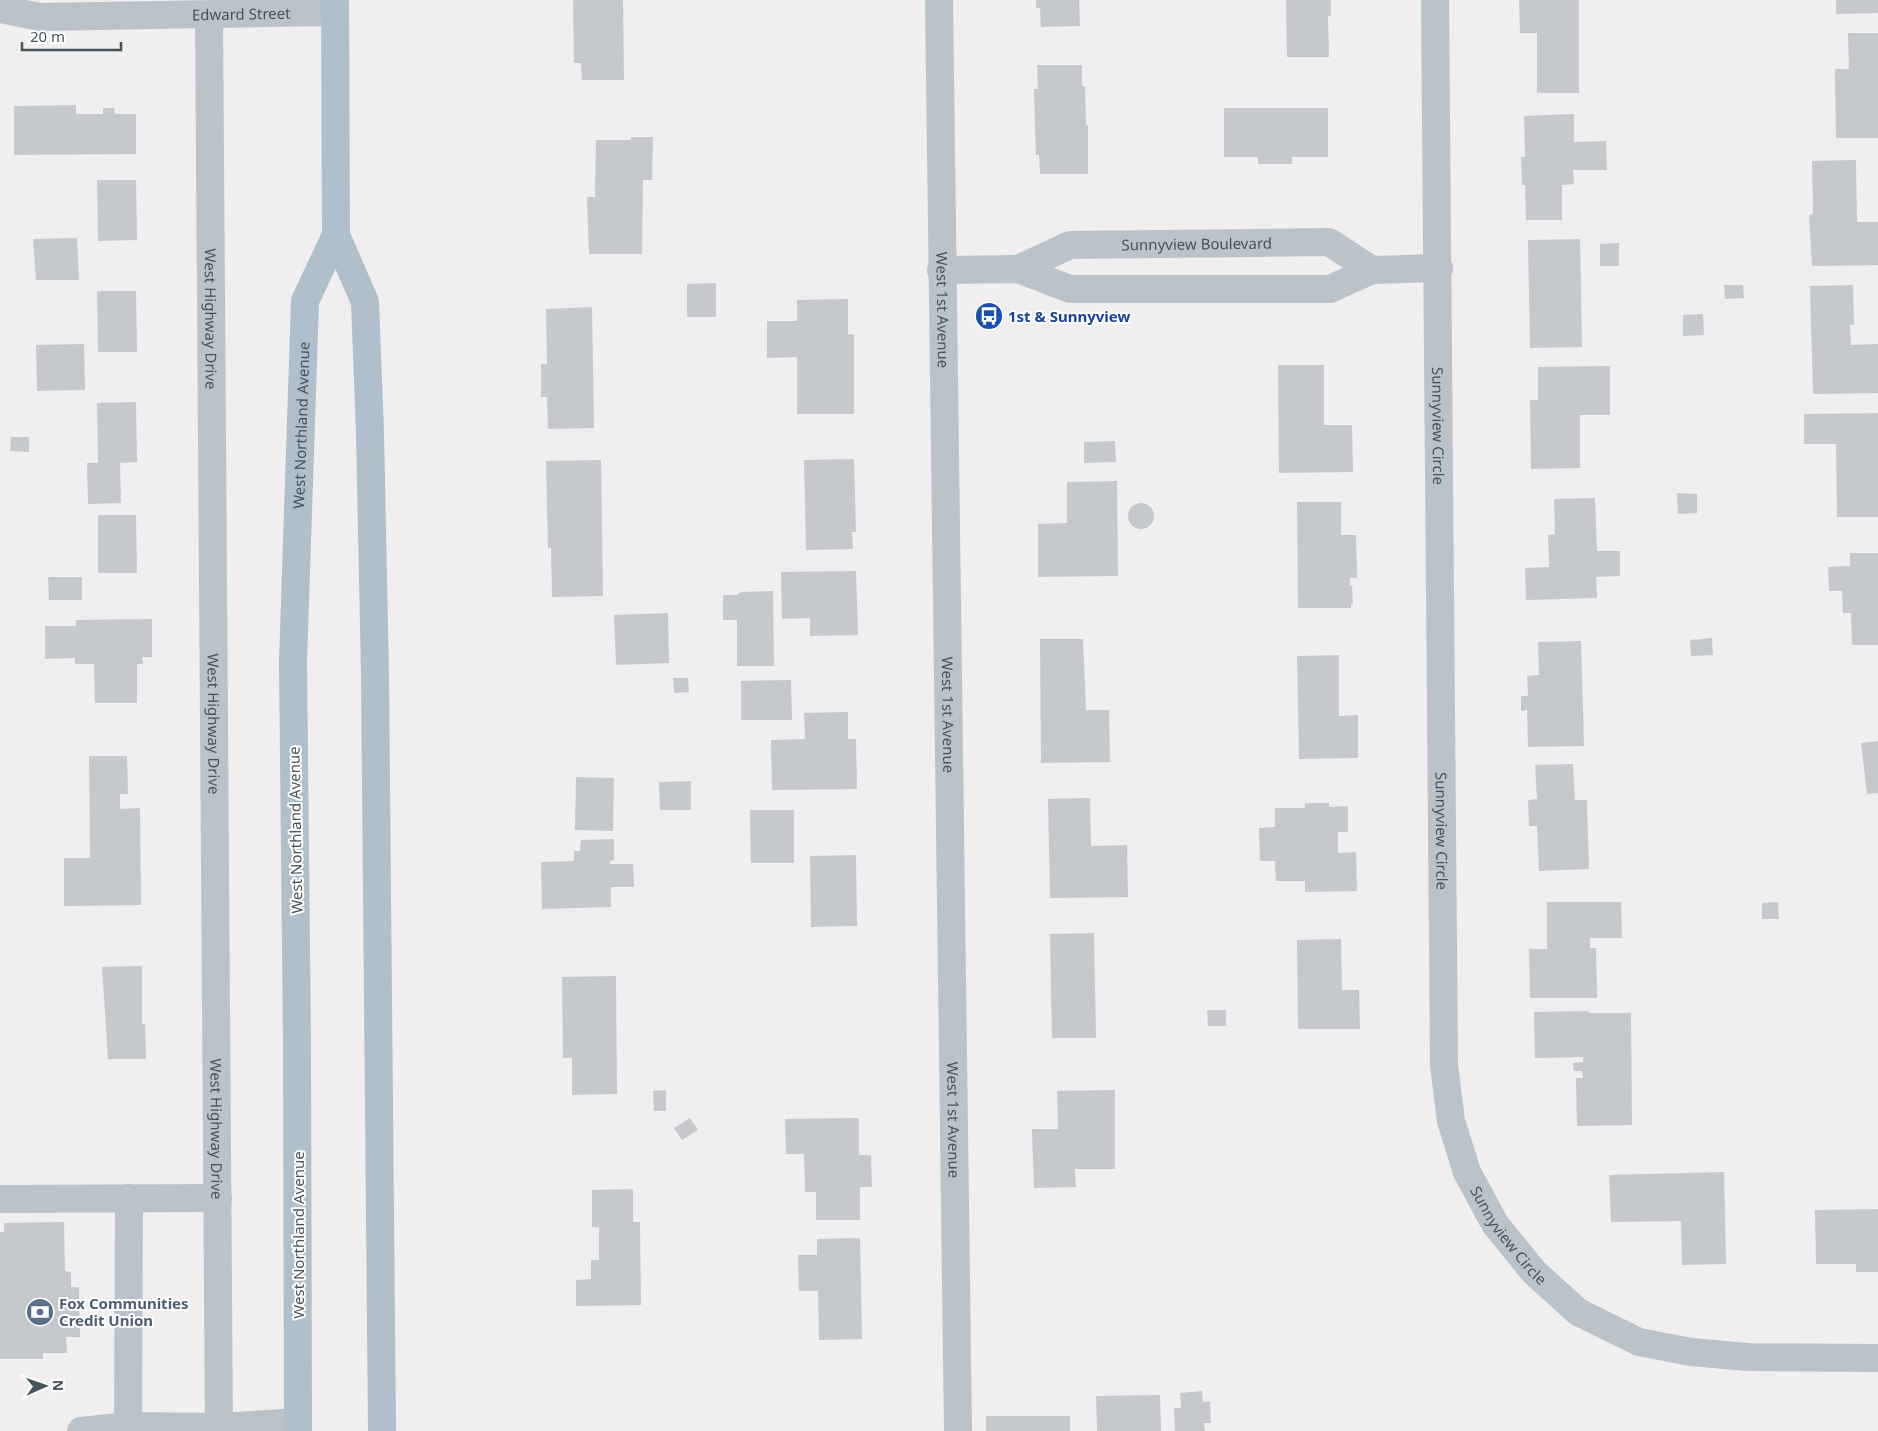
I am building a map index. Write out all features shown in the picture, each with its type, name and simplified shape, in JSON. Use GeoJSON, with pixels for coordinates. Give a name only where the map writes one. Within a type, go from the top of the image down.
{"type":"FeatureCollection","features":[{"type":"Feature","properties":{"kind":"main road","name":"West Northland Avenue"},"geometry":{"type":"LineString","coordinates":[[335,6],[336,235],[365,302],[369,405],[375,695],[382,1431]]}},
{"type":"Feature","properties":{"kind":"main road","name":"West Northland Avenue"},"geometry":{"type":"LineString","coordinates":[[298,1426],[293,662],[306,301],[336,235]]}},
{"type":"Feature","properties":{"kind":"street","name":"West 1st Avenue"},"geometry":{"type":"LineString","coordinates":[[939,0],[941,270],[958,1431]]}},
{"type":"Feature","properties":{"kind":"street","name":"Sunnyview Circle"},"geometry":{"type":"LineString","coordinates":[[1435,0],[1439,268],[1444,1065],[1451,1121],[1467,1172],[1496,1224],[1534,1272],[1578,1312],[1639,1342],[1691,1352],[1746,1357],[1878,1358]]}},
{"type":"Feature","properties":{"kind":"street","name":"Edward Street"},"geometry":{"type":"LineString","coordinates":[[0,9],[40,17],[209,15],[335,6]]}},
{"type":"Feature","properties":{"kind":"street","name":"West Highway Drive"},"geometry":{"type":"LineString","coordinates":[[209,15],[220,1429]]}},
{"type":"Feature","properties":{"kind":"street","name":"Sunnyview Boulevard"},"geometry":{"type":"LineString","coordinates":[[1018,269],[1070,246],[1330,242],[1372,270]]}},
{"type":"Feature","properties":{"kind":"street","name":"Sunnyview Boulevard"},"geometry":{"type":"LineString","coordinates":[[941,270],[1018,269],[1070,289],[1330,289],[1372,270],[1439,268]]}},
{"type":"Feature","properties":{"kind":"street"},"geometry":{"type":"LineString","coordinates":[[128,1426],[129,1198]]}},
{"type":"Feature","properties":{"kind":"street"},"geometry":{"type":"LineString","coordinates":[[0,1199],[218,1198]]}},
{"type":"Feature","properties":{"kind":"street"},"geometry":{"type":"LineString","coordinates":[[0,1210],[10,1217],[66,1215],[86,1199]]}},
{"type":"Feature","properties":{"kind":"street"},"geometry":{"type":"LineString","coordinates":[[81,1431],[128,1426],[220,1429],[298,1426]]}},
{"type":"Feature","properties":{"kind":"building"},"geometry":{"type":"Polygon","coordinates":[[[573,0],[623,0],[624,80],[582,80],[581,63],[574,63],[573,0]]]}},
{"type":"Feature","properties":{"kind":"building"},"geometry":{"type":"Polygon","coordinates":[[[1036,0],[1079,0],[1080,26],[1041,27],[1040,8],[1036,8],[1036,0]]]}},
{"type":"Feature","properties":{"kind":"building"},"geometry":{"type":"Polygon","coordinates":[[[1286,0],[1331,0],[1331,16],[1328,16],[1329,57],[1287,57],[1286,0]]]}},
{"type":"Feature","properties":{"kind":"building"},"geometry":{"type":"Polygon","coordinates":[[[1519,0],[1579,0],[1579,93],[1537,93],[1537,33],[1520,33],[1519,0]]]}},
{"type":"Feature","properties":{"kind":"building"},"geometry":{"type":"Polygon","coordinates":[[[1836,0],[1878,0],[1878,13],[1836,14],[1836,0]]]}},
{"type":"Feature","properties":{"kind":"building"},"geometry":{"type":"Polygon","coordinates":[[[1848,33],[1878,33],[1878,138],[1836,138],[1835,69],[1849,69],[1848,33]]]}},
{"type":"Feature","properties":{"kind":"building"},"geometry":{"type":"Polygon","coordinates":[[[1037,65],[1082,65],[1082,86],[1085,86],[1086,125],[1088,125],[1088,174],[1040,174],[1039,155],[1036,155],[1034,89],[1038,89],[1037,65]]]}},
{"type":"Feature","properties":{"kind":"building"},"geometry":{"type":"Polygon","coordinates":[[[76,105],[76,114],[103,114],[103,108],[114,108],[115,114],[136,114],[136,154],[14,155],[14,106],[76,105]]]}},
{"type":"Feature","properties":{"kind":"building"},"geometry":{"type":"Polygon","coordinates":[[[1224,108],[1328,108],[1328,157],[1292,157],[1292,164],[1258,164],[1258,157],[1224,157],[1224,108]]]}},
{"type":"Feature","properties":{"kind":"building"},"geometry":{"type":"Polygon","coordinates":[[[1574,114],[1574,142],[1606,141],[1607,170],[1573,170],[1574,184],[1562,185],[1562,220],[1526,220],[1525,185],[1522,185],[1521,157],[1525,157],[1524,116],[1574,114]]]}},
{"type":"Feature","properties":{"kind":"building"},"geometry":{"type":"Polygon","coordinates":[[[631,137],[653,137],[652,180],[643,180],[642,254],[589,254],[587,197],[595,197],[596,140],[631,140],[631,137]]]}},
{"type":"Feature","properties":{"kind":"building"},"geometry":{"type":"Polygon","coordinates":[[[1856,160],[1857,222],[1878,222],[1878,265],[1812,266],[1809,215],[1813,214],[1812,161],[1856,160]]]}},
{"type":"Feature","properties":{"kind":"building"},"geometry":{"type":"Polygon","coordinates":[[[97,180],[136,180],[137,240],[98,241],[97,180]]]}},
{"type":"Feature","properties":{"kind":"building"},"geometry":{"type":"Polygon","coordinates":[[[77,238],[79,280],[36,280],[33,239],[77,238]]]}},
{"type":"Feature","properties":{"kind":"building"},"geometry":{"type":"Polygon","coordinates":[[[1580,239],[1582,347],[1530,348],[1528,240],[1580,239]]]}},
{"type":"Feature","properties":{"kind":"building"},"geometry":{"type":"Polygon","coordinates":[[[1619,243],[1619,266],[1600,266],[1600,244],[1619,243]]]}},
{"type":"Feature","properties":{"kind":"building"},"geometry":{"type":"Polygon","coordinates":[[[716,283],[716,317],[687,317],[687,284],[716,283]]]}},
{"type":"Feature","properties":{"kind":"building"},"geometry":{"type":"Polygon","coordinates":[[[1724,285],[1743,285],[1744,298],[1725,299],[1724,285]]]}},
{"type":"Feature","properties":{"kind":"building"},"geometry":{"type":"Polygon","coordinates":[[[1853,285],[1854,325],[1850,325],[1851,345],[1878,344],[1878,393],[1813,394],[1810,286],[1853,285]]]}},
{"type":"Feature","properties":{"kind":"building"},"geometry":{"type":"Polygon","coordinates":[[[97,291],[136,291],[137,352],[98,352],[97,291]]]}},
{"type":"Feature","properties":{"kind":"building"},"geometry":{"type":"Polygon","coordinates":[[[848,299],[848,334],[854,335],[854,414],[797,414],[797,357],[767,358],[767,321],[797,321],[797,300],[848,299]]]}},
{"type":"Feature","properties":{"kind":"building"},"geometry":{"type":"Polygon","coordinates":[[[592,307],[594,428],[548,429],[547,397],[541,397],[541,364],[547,364],[546,309],[592,307]]]}},
{"type":"Feature","properties":{"kind":"building"},"geometry":{"type":"Polygon","coordinates":[[[1703,314],[1704,335],[1683,336],[1683,315],[1703,314]]]}},
{"type":"Feature","properties":{"kind":"building"},"geometry":{"type":"Polygon","coordinates":[[[84,344],[85,390],[37,391],[36,345],[84,344]]]}},
{"type":"Feature","properties":{"kind":"building"},"geometry":{"type":"Polygon","coordinates":[[[1278,365],[1324,365],[1324,425],[1352,425],[1353,472],[1279,473],[1278,365]]]}},
{"type":"Feature","properties":{"kind":"building"},"geometry":{"type":"Polygon","coordinates":[[[1610,366],[1610,415],[1580,415],[1580,468],[1531,469],[1530,400],[1538,400],[1538,367],[1610,366]]]}},
{"type":"Feature","properties":{"kind":"building"},"geometry":{"type":"Polygon","coordinates":[[[136,402],[137,462],[120,463],[121,503],[88,504],[87,463],[98,463],[97,403],[136,402]]]}},
{"type":"Feature","properties":{"kind":"building"},"geometry":{"type":"Polygon","coordinates":[[[1878,413],[1878,517],[1837,517],[1836,444],[1804,444],[1804,414],[1878,413]]]}},
{"type":"Feature","properties":{"kind":"building"},"geometry":{"type":"Polygon","coordinates":[[[11,437],[29,437],[29,452],[10,451],[11,437]]]}},
{"type":"Feature","properties":{"kind":"building"},"geometry":{"type":"Polygon","coordinates":[[[1115,441],[1116,462],[1084,463],[1084,442],[1115,441]]]}},
{"type":"Feature","properties":{"kind":"building"},"geometry":{"type":"Polygon","coordinates":[[[854,459],[856,532],[852,532],[853,549],[806,550],[804,460],[854,459]]]}},
{"type":"Feature","properties":{"kind":"building"},"geometry":{"type":"Polygon","coordinates":[[[601,460],[603,596],[552,597],[551,548],[548,548],[546,461],[601,460]]]}},
{"type":"Feature","properties":{"kind":"building"},"geometry":{"type":"Polygon","coordinates":[[[1117,481],[1118,576],[1038,577],[1038,524],[1067,523],[1067,482],[1117,481]]]}},
{"type":"Feature","properties":{"kind":"building"},"geometry":{"type":"Polygon","coordinates":[[[1677,493],[1697,494],[1697,513],[1678,514],[1677,493]]]}},
{"type":"Feature","properties":{"kind":"building"},"geometry":{"type":"Polygon","coordinates":[[[1595,498],[1597,551],[1620,551],[1620,576],[1596,577],[1597,598],[1526,600],[1525,568],[1549,567],[1548,535],[1555,534],[1554,499],[1595,498]]]}},
{"type":"Feature","properties":{"kind":"building"},"geometry":{"type":"Polygon","coordinates":[[[1297,502],[1341,502],[1341,535],[1356,535],[1357,578],[1350,578],[1353,604],[1351,604],[1351,608],[1298,608],[1297,502]]]}},
{"type":"Feature","properties":{"kind":"building"},"geometry":{"type":"Polygon","coordinates":[[[1141,503],[1150,507],[1154,516],[1150,525],[1141,529],[1132,525],[1128,516],[1132,507],[1141,503]]]}},
{"type":"Feature","properties":{"kind":"building"},"geometry":{"type":"Polygon","coordinates":[[[98,515],[136,515],[137,573],[98,573],[98,515]]]}},
{"type":"Feature","properties":{"kind":"building"},"geometry":{"type":"Polygon","coordinates":[[[1850,553],[1878,553],[1878,645],[1852,645],[1851,613],[1843,613],[1842,591],[1829,591],[1828,567],[1850,566],[1850,553]]]}},
{"type":"Feature","properties":{"kind":"building"},"geometry":{"type":"Polygon","coordinates":[[[856,571],[858,635],[810,636],[810,618],[782,619],[781,572],[856,571]]]}},
{"type":"Feature","properties":{"kind":"building"},"geometry":{"type":"Polygon","coordinates":[[[48,577],[82,577],[82,600],[49,600],[48,577]]]}},
{"type":"Feature","properties":{"kind":"building"},"geometry":{"type":"Polygon","coordinates":[[[773,591],[774,666],[737,666],[737,620],[723,620],[723,595],[737,595],[741,592],[773,591]]]}},
{"type":"Feature","properties":{"kind":"building"},"geometry":{"type":"Polygon","coordinates":[[[668,613],[669,663],[616,665],[614,615],[668,613]]]}},
{"type":"Feature","properties":{"kind":"building"},"geometry":{"type":"Polygon","coordinates":[[[152,619],[152,657],[142,657],[143,664],[137,664],[137,703],[95,703],[94,664],[75,664],[75,658],[45,659],[45,626],[76,626],[76,620],[152,619]]]}},
{"type":"Feature","properties":{"kind":"building"},"geometry":{"type":"Polygon","coordinates":[[[1712,638],[1713,655],[1691,656],[1690,640],[1712,638]]]}},
{"type":"Feature","properties":{"kind":"building"},"geometry":{"type":"Polygon","coordinates":[[[1040,639],[1083,639],[1086,710],[1109,710],[1110,762],[1041,763],[1040,639]]]}},
{"type":"Feature","properties":{"kind":"building"},"geometry":{"type":"Polygon","coordinates":[[[1581,641],[1584,746],[1528,747],[1527,710],[1521,711],[1521,696],[1528,696],[1527,676],[1539,675],[1538,642],[1581,641]]]}},
{"type":"Feature","properties":{"kind":"building"},"geometry":{"type":"Polygon","coordinates":[[[1339,655],[1339,716],[1358,715],[1358,758],[1299,759],[1297,656],[1339,655]]]}},
{"type":"Feature","properties":{"kind":"building"},"geometry":{"type":"Polygon","coordinates":[[[673,678],[688,678],[689,692],[674,693],[673,678]]]}},
{"type":"Feature","properties":{"kind":"building"},"geometry":{"type":"Polygon","coordinates":[[[791,680],[792,720],[741,720],[741,681],[791,680]]]}},
{"type":"Feature","properties":{"kind":"building"},"geometry":{"type":"Polygon","coordinates":[[[848,712],[848,739],[856,739],[857,789],[772,790],[771,740],[805,739],[804,713],[848,712]]]}},
{"type":"Feature","properties":{"kind":"building"},"geometry":{"type":"Polygon","coordinates":[[[1878,741],[1878,793],[1867,794],[1861,743],[1878,741]]]}},
{"type":"Feature","properties":{"kind":"building"},"geometry":{"type":"Polygon","coordinates":[[[89,756],[127,756],[128,794],[120,794],[120,809],[140,808],[141,905],[64,906],[64,858],[90,858],[89,756]]]}},
{"type":"Feature","properties":{"kind":"building"},"geometry":{"type":"Polygon","coordinates":[[[1573,764],[1575,800],[1587,800],[1589,869],[1539,871],[1537,826],[1529,826],[1528,800],[1537,799],[1535,765],[1573,764]]]}},
{"type":"Feature","properties":{"kind":"building"},"geometry":{"type":"Polygon","coordinates":[[[576,777],[614,778],[613,831],[575,830],[576,777]]]}},
{"type":"Feature","properties":{"kind":"building"},"geometry":{"type":"Polygon","coordinates":[[[691,781],[691,810],[660,810],[659,782],[691,781]]]}},
{"type":"Feature","properties":{"kind":"building"},"geometry":{"type":"Polygon","coordinates":[[[1090,798],[1091,846],[1127,845],[1128,897],[1050,898],[1048,799],[1090,798]]]}},
{"type":"Feature","properties":{"kind":"building"},"geometry":{"type":"Polygon","coordinates":[[[1305,803],[1329,803],[1329,807],[1348,806],[1348,832],[1338,832],[1338,853],[1356,852],[1357,891],[1305,892],[1305,881],[1276,881],[1275,861],[1260,861],[1259,828],[1275,827],[1275,808],[1305,808],[1305,803]]]}},
{"type":"Feature","properties":{"kind":"building"},"geometry":{"type":"Polygon","coordinates":[[[750,810],[794,810],[794,863],[751,863],[750,810]]]}},
{"type":"Feature","properties":{"kind":"building"},"geometry":{"type":"Polygon","coordinates":[[[614,839],[614,860],[610,861],[610,864],[633,864],[634,887],[611,887],[611,907],[542,909],[541,862],[574,861],[574,851],[580,851],[581,840],[614,839]]]}},
{"type":"Feature","properties":{"kind":"building"},"geometry":{"type":"Polygon","coordinates":[[[856,855],[857,926],[811,927],[810,856],[856,855]]]}},
{"type":"Feature","properties":{"kind":"building"},"geometry":{"type":"Polygon","coordinates":[[[1547,902],[1621,902],[1622,938],[1590,938],[1590,948],[1596,948],[1597,998],[1530,998],[1529,949],[1547,949],[1547,902]]]}},
{"type":"Feature","properties":{"kind":"building"},"geometry":{"type":"Polygon","coordinates":[[[1778,902],[1779,919],[1762,919],[1762,903],[1778,902]]]}},
{"type":"Feature","properties":{"kind":"building"},"geometry":{"type":"Polygon","coordinates":[[[1094,933],[1096,1038],[1052,1038],[1050,934],[1094,933]]]}},
{"type":"Feature","properties":{"kind":"building"},"geometry":{"type":"Polygon","coordinates":[[[1341,939],[1342,990],[1359,990],[1360,1029],[1298,1029],[1297,940],[1341,939]]]}},
{"type":"Feature","properties":{"kind":"building"},"geometry":{"type":"Polygon","coordinates":[[[142,966],[142,1024],[145,1024],[146,1059],[108,1059],[102,967],[142,966]]]}},
{"type":"Feature","properties":{"kind":"building"},"geometry":{"type":"Polygon","coordinates":[[[616,976],[617,1094],[572,1095],[572,1058],[563,1058],[562,977],[616,976]]]}},
{"type":"Feature","properties":{"kind":"building"},"geometry":{"type":"Polygon","coordinates":[[[1207,1010],[1226,1010],[1226,1026],[1208,1026],[1207,1010]]]}},
{"type":"Feature","properties":{"kind":"building"},"geometry":{"type":"Polygon","coordinates":[[[1588,1011],[1589,1013],[1631,1013],[1632,1125],[1577,1126],[1576,1078],[1583,1078],[1582,1071],[1574,1071],[1573,1063],[1583,1062],[1583,1057],[1535,1058],[1534,1012],[1588,1011]]]}},
{"type":"Feature","properties":{"kind":"building"},"geometry":{"type":"Polygon","coordinates":[[[666,1090],[666,1111],[654,1111],[653,1091],[666,1090]]]}},
{"type":"Feature","properties":{"kind":"building"},"geometry":{"type":"Polygon","coordinates":[[[1115,1090],[1115,1169],[1075,1169],[1076,1187],[1034,1188],[1032,1129],[1058,1129],[1057,1091],[1115,1090]]]}},
{"type":"Feature","properties":{"kind":"building"},"geometry":{"type":"Polygon","coordinates":[[[690,1118],[698,1130],[682,1140],[674,1128],[690,1118]]]}},
{"type":"Feature","properties":{"kind":"building"},"geometry":{"type":"Polygon","coordinates":[[[859,1118],[859,1155],[871,1155],[872,1187],[860,1187],[860,1220],[816,1220],[816,1192],[805,1192],[804,1154],[786,1154],[785,1119],[859,1118]]]}},
{"type":"Feature","properties":{"kind":"building"},"geometry":{"type":"Polygon","coordinates":[[[1724,1172],[1726,1264],[1682,1265],[1681,1221],[1611,1222],[1609,1175],[1724,1172]]]}},
{"type":"Feature","properties":{"kind":"building"},"geometry":{"type":"Polygon","coordinates":[[[633,1189],[633,1222],[640,1222],[641,1305],[576,1306],[576,1280],[591,1279],[591,1260],[599,1260],[599,1227],[592,1227],[592,1190],[633,1189]]]}},
{"type":"Feature","properties":{"kind":"building"},"geometry":{"type":"Polygon","coordinates":[[[1878,1209],[1878,1272],[1856,1272],[1856,1264],[1816,1264],[1815,1210],[1878,1209]]]}},
{"type":"Feature","properties":{"kind":"building","name":"Fox Communities Credit Union"},"geometry":{"type":"Polygon","coordinates":[[[64,1222],[65,1271],[71,1272],[71,1287],[79,1287],[80,1337],[66,1337],[67,1353],[43,1353],[43,1359],[0,1359],[0,1232],[4,1232],[4,1223],[64,1222]]]}},
{"type":"Feature","properties":{"kind":"building"},"geometry":{"type":"Polygon","coordinates":[[[860,1238],[862,1339],[819,1340],[818,1291],[799,1291],[798,1255],[817,1255],[817,1239],[860,1238]]]}},
{"type":"Feature","properties":{"kind":"building"},"geometry":{"type":"Polygon","coordinates":[[[1202,1391],[1203,1402],[1210,1401],[1211,1423],[1204,1423],[1205,1431],[1175,1431],[1174,1408],[1181,1408],[1180,1393],[1202,1391]]]}},
{"type":"Feature","properties":{"kind":"building"},"geometry":{"type":"Polygon","coordinates":[[[1160,1395],[1161,1431],[1097,1431],[1096,1396],[1160,1395]]]}},
{"type":"Feature","properties":{"kind":"building"},"geometry":{"type":"Polygon","coordinates":[[[986,1416],[1070,1416],[1070,1431],[986,1431],[986,1416]]]}},
{"type":"Feature","properties":{"kind":"place","name":"1st & Sunnyview"},"geometry":{"type":"Point","coordinates":[989,316]}},
{"type":"Feature","properties":{"kind":"place","name":"Fox Communities Credit Union"},"geometry":{"type":"Point","coordinates":[40,1312]}}]}
